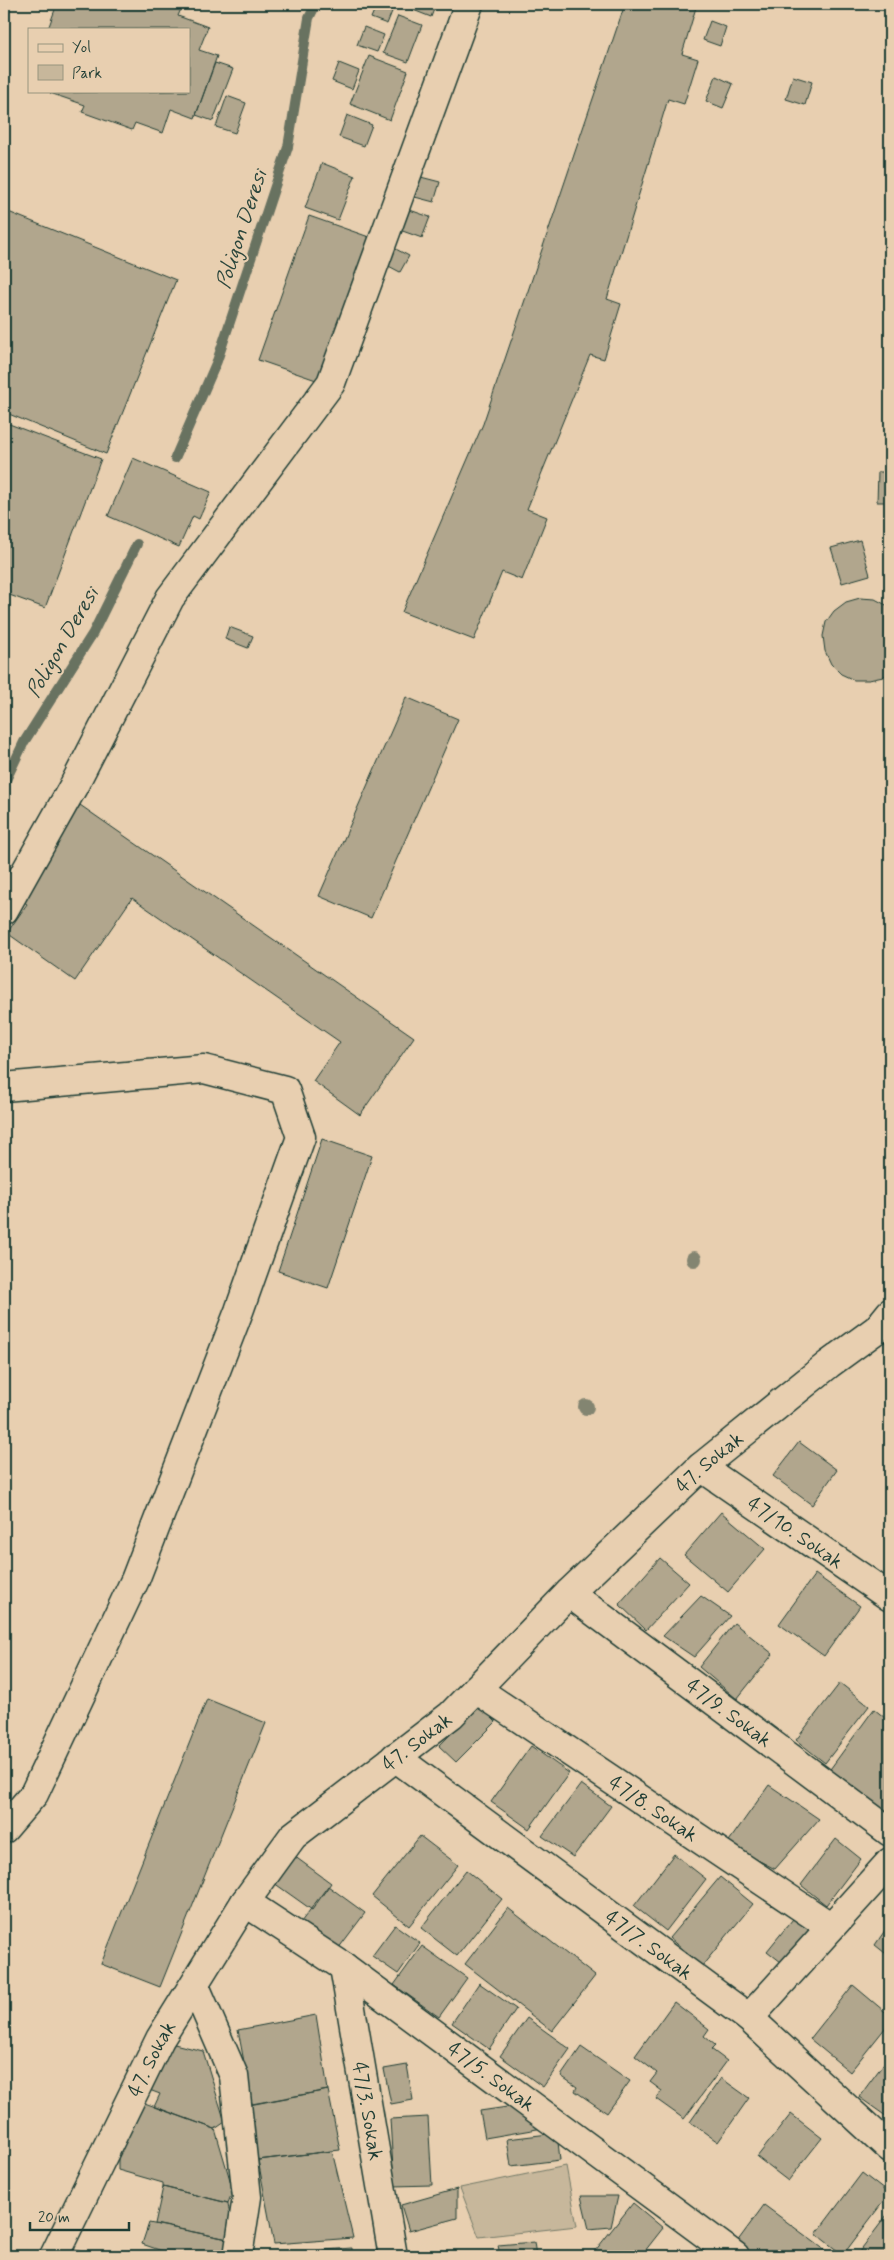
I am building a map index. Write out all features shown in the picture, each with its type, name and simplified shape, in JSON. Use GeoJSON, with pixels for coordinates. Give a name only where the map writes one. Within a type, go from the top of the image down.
{"type":"FeatureCollection","features":[{"type":"Feature","properties":{"kind":"street"},"geometry":{"type":"LineString","coordinates":[[4,910],[73,787],[170,598],[331,383],[469,4]]}},
{"type":"Feature","properties":{"kind":"street"},"geometry":{"type":"LineString","coordinates":[[4,1087],[204,1069],[285,1090],[301,1137],[239,1311],[136,1580],[34,1794],[4,1830]]}},
{"type":"Feature","properties":{"kind":"street","name":"47. Sokak"},"geometry":{"type":"LineString","coordinates":[[54,2256],[160,2039],[195,1986],[245,1902],[293,1836],[451,1715],[569,1593],[701,1467],[829,1364],[886,1328]]}},
{"type":"Feature","properties":{"kind":"street","name":"47/10. Sokak"},"geometry":{"type":"LineString","coordinates":[[701,1467],[890,1597]]}},
{"type":"Feature","properties":{"kind":"street","name":"47/9. Sokak"},"geometry":{"type":"LineString","coordinates":[[569,1593],[890,1832]]}},
{"type":"Feature","properties":{"kind":"street","name":"47/8. Sokak"},"geometry":{"type":"LineString","coordinates":[[476,1689],[831,1927]]}},
{"type":"Feature","properties":{"kind":"street","name":"47/7. Sokak"},"geometry":{"type":"LineString","coordinates":[[395,1757],[749,2018],[890,2148]]}},
{"type":"Feature","properties":{"kind":"street"},"geometry":{"type":"LineString","coordinates":[[749,2018],[890,1862]]}},
{"type":"Feature","properties":{"kind":"street","name":"47/5. Sokak"},"geometry":{"type":"LineString","coordinates":[[245,1902],[344,1967],[735,2256]]}},
{"type":"Feature","properties":{"kind":"street","name":"47/3. Sokak"},"geometry":{"type":"LineString","coordinates":[[344,1967],[392,2256]]}},
{"type":"Feature","properties":{"kind":"street"},"geometry":{"type":"LineString","coordinates":[[195,1986],[234,2076],[247,2197],[238,2256]]}},
{"type":"Feature","properties":{"kind":"green space"},"geometry":{"type":"Polygon","coordinates":[[[566,2166],[577,2226],[479,2237],[460,2188],[566,2166]]]}},
{"type":"Feature","properties":{"kind":"building"},"geometry":{"type":"Polygon","coordinates":[[[57,4],[183,4],[178,16],[208,27],[199,50],[217,56],[195,118],[171,109],[163,133],[135,123],[132,130],[82,112],[85,105],[50,93],[190,92],[190,28],[48,28],[57,4]]]}},
{"type":"Feature","properties":{"kind":"building"},"geometry":{"type":"Polygon","coordinates":[[[377,4],[395,4],[387,24],[371,18],[377,4]]]}},
{"type":"Feature","properties":{"kind":"building"},"geometry":{"type":"Polygon","coordinates":[[[404,4],[436,4],[431,17],[403,6],[404,4]]]}},
{"type":"Feature","properties":{"kind":"building"},"geometry":{"type":"Polygon","coordinates":[[[625,4],[697,4],[682,54],[698,59],[684,104],[668,99],[607,299],[621,304],[604,359],[590,355],[527,509],[547,517],[522,580],[502,572],[474,640],[402,612],[483,424],[625,4]]]}},
{"type":"Feature","properties":{"kind":"building"},"geometry":{"type":"Polygon","coordinates":[[[398,16],[422,25],[408,62],[383,53],[398,16]]]}},
{"type":"Feature","properties":{"kind":"building"},"geometry":{"type":"Polygon","coordinates":[[[710,21],[726,27],[720,46],[703,40],[710,21]]]}},
{"type":"Feature","properties":{"kind":"building"},"geometry":{"type":"Polygon","coordinates":[[[364,27],[384,35],[377,52],[357,45],[364,27]]]}},
{"type":"Feature","properties":{"kind":"building"},"geometry":{"type":"Polygon","coordinates":[[[369,56],[408,71],[390,120],[350,104],[369,56]]]}},
{"type":"Feature","properties":{"kind":"building"},"geometry":{"type":"Polygon","coordinates":[[[215,63],[233,69],[213,121],[196,115],[215,63]]]}},
{"type":"Feature","properties":{"kind":"building"},"geometry":{"type":"Polygon","coordinates":[[[339,63],[359,71],[352,89],[332,81],[339,63]]]}},
{"type":"Feature","properties":{"kind":"building"},"geometry":{"type":"Polygon","coordinates":[[[716,76],[733,84],[723,108],[706,101],[716,76]]]}},
{"type":"Feature","properties":{"kind":"building"},"geometry":{"type":"Polygon","coordinates":[[[793,76],[812,82],[805,105],[786,99],[793,76]]]}},
{"type":"Feature","properties":{"kind":"building"},"geometry":{"type":"Polygon","coordinates":[[[227,96],[246,103],[235,133],[216,127],[227,96]]]}},
{"type":"Feature","properties":{"kind":"building"},"geometry":{"type":"Polygon","coordinates":[[[347,115],[372,125],[364,146],[339,137],[347,115]]]}},
{"type":"Feature","properties":{"kind":"building"},"geometry":{"type":"Polygon","coordinates":[[[322,163],[355,176],[338,220],[305,208],[322,163]]]}},
{"type":"Feature","properties":{"kind":"building"},"geometry":{"type":"Polygon","coordinates":[[[417,176],[440,182],[434,202],[411,196],[417,176]]]}},
{"type":"Feature","properties":{"kind":"building"},"geometry":{"type":"Polygon","coordinates":[[[404,208],[430,217],[422,238],[397,229],[404,208]]]}},
{"type":"Feature","properties":{"kind":"building"},"geometry":{"type":"Polygon","coordinates":[[[6,211],[176,280],[106,454],[4,412],[4,216],[6,211]]]}},
{"type":"Feature","properties":{"kind":"building"},"geometry":{"type":"Polygon","coordinates":[[[309,216],[369,237],[319,381],[258,360],[309,216]]]}},
{"type":"Feature","properties":{"kind":"building"},"geometry":{"type":"Polygon","coordinates":[[[392,247],[409,256],[400,272],[383,263],[392,247]]]}},
{"type":"Feature","properties":{"kind":"building"},"geometry":{"type":"Polygon","coordinates":[[[4,422],[101,459],[45,608],[4,593],[4,422]]]}},
{"type":"Feature","properties":{"kind":"building"},"geometry":{"type":"Polygon","coordinates":[[[133,458],[211,492],[199,519],[193,516],[179,547],[108,516],[133,458]]]}},
{"type":"Feature","properties":{"kind":"building"},"geometry":{"type":"Polygon","coordinates":[[[878,472],[890,472],[890,502],[877,502],[878,472]]]}},
{"type":"Feature","properties":{"kind":"building"},"geometry":{"type":"Polygon","coordinates":[[[860,540],[870,575],[842,583],[831,548],[860,540]]]}},
{"type":"Feature","properties":{"kind":"building"},"geometry":{"type":"Polygon","coordinates":[[[860,598],[875,599],[890,607],[890,671],[883,677],[869,680],[854,680],[841,674],[831,664],[825,651],[823,636],[826,622],[834,611],[846,602],[860,598]]]}},
{"type":"Feature","properties":{"kind":"building"},"geometry":{"type":"Polygon","coordinates":[[[229,627],[253,636],[248,648],[225,639],[229,627]]]}},
{"type":"Feature","properties":{"kind":"building"},"geometry":{"type":"Polygon","coordinates":[[[406,697],[458,719],[371,918],[319,896],[406,697]]]}},
{"type":"Feature","properties":{"kind":"building"},"geometry":{"type":"Polygon","coordinates":[[[80,805],[414,1037],[360,1115],[313,1081],[340,1042],[132,898],[75,981],[7,933],[27,904],[17,897],[80,805]]]}},
{"type":"Feature","properties":{"kind":"building"},"geometry":{"type":"Polygon","coordinates":[[[322,1139],[372,1156],[328,1288],[278,1271],[322,1139]]]}},
{"type":"Feature","properties":{"kind":"building"},"geometry":{"type":"Polygon","coordinates":[[[799,1442],[837,1470],[812,1505],[773,1476],[799,1442]]]}},
{"type":"Feature","properties":{"kind":"building"},"geometry":{"type":"Polygon","coordinates":[[[721,1512],[765,1549],[728,1592],[684,1555],[721,1512]]]}},
{"type":"Feature","properties":{"kind":"building"},"geometry":{"type":"Polygon","coordinates":[[[660,1558],[689,1583],[646,1630],[619,1604],[660,1558]]]}},
{"type":"Feature","properties":{"kind":"building"},"geometry":{"type":"Polygon","coordinates":[[[815,1574],[860,1606],[824,1656],[779,1624],[815,1574]]]}},
{"type":"Feature","properties":{"kind":"building"},"geometry":{"type":"Polygon","coordinates":[[[701,1596],[730,1616],[694,1657],[663,1636],[701,1596]]]}},
{"type":"Feature","properties":{"kind":"building"},"geometry":{"type":"Polygon","coordinates":[[[734,1623],[773,1654],[737,1699],[699,1667],[734,1623]]]}},
{"type":"Feature","properties":{"kind":"building"},"geometry":{"type":"Polygon","coordinates":[[[840,1683],[869,1706],[825,1763],[796,1740],[840,1683]]]}},
{"type":"Feature","properties":{"kind":"building"},"geometry":{"type":"Polygon","coordinates":[[[207,1699],[266,1723],[160,1987],[101,1964],[207,1699]]]}},
{"type":"Feature","properties":{"kind":"building"},"geometry":{"type":"Polygon","coordinates":[[[479,1705],[496,1722],[456,1762],[439,1746],[479,1705]]]}},
{"type":"Feature","properties":{"kind":"building"},"geometry":{"type":"Polygon","coordinates":[[[874,1709],[890,1722],[890,1809],[886,1815],[828,1772],[874,1709]]]}},
{"type":"Feature","properties":{"kind":"building"},"geometry":{"type":"Polygon","coordinates":[[[531,1746],[569,1773],[529,1829],[491,1802],[531,1746]]]}},
{"type":"Feature","properties":{"kind":"building"},"geometry":{"type":"Polygon","coordinates":[[[581,1784],[611,1806],[573,1857],[542,1836],[581,1784]]]}},
{"type":"Feature","properties":{"kind":"building"},"geometry":{"type":"Polygon","coordinates":[[[769,1785],[819,1819],[775,1869],[727,1844],[769,1785]]]}},
{"type":"Feature","properties":{"kind":"building"},"geometry":{"type":"Polygon","coordinates":[[[420,1836],[458,1865],[409,1926],[372,1896],[420,1836]]]}},
{"type":"Feature","properties":{"kind":"building"},"geometry":{"type":"Polygon","coordinates":[[[836,1839],[861,1859],[826,1905],[801,1885],[836,1839]]]}},
{"type":"Feature","properties":{"kind":"building"},"geometry":{"type":"Polygon","coordinates":[[[674,1854],[706,1879],[666,1931],[634,1906],[674,1854]]]}},
{"type":"Feature","properties":{"kind":"building"},"geometry":{"type":"Polygon","coordinates":[[[294,1856],[331,1883],[312,1910],[274,1883],[294,1856]]]}},
{"type":"Feature","properties":{"kind":"building"},"geometry":{"type":"Polygon","coordinates":[[[466,1870],[502,1899],[457,1956],[421,1928],[466,1870]]]}},
{"type":"Feature","properties":{"kind":"building"},"geometry":{"type":"Polygon","coordinates":[[[720,1877],[753,1904],[702,1966],[669,1938],[720,1877]]]}},
{"type":"Feature","properties":{"kind":"building"},"geometry":{"type":"Polygon","coordinates":[[[328,1886],[365,1913],[338,1949],[301,1922],[328,1886]]]}},
{"type":"Feature","properties":{"kind":"building"},"geometry":{"type":"Polygon","coordinates":[[[508,1908],[595,1976],[552,2031],[465,1964],[508,1908]]]}},
{"type":"Feature","properties":{"kind":"building"},"geometry":{"type":"Polygon","coordinates":[[[797,1914],[816,1929],[786,1966],[767,1951],[797,1914]]]}},
{"type":"Feature","properties":{"kind":"building"},"geometry":{"type":"Polygon","coordinates":[[[890,1923],[890,1957],[875,1945],[890,1923]]]}},
{"type":"Feature","properties":{"kind":"building"},"geometry":{"type":"Polygon","coordinates":[[[395,1925],[420,1943],[398,1974],[372,1956],[395,1925]]]}},
{"type":"Feature","properties":{"kind":"building"},"geometry":{"type":"Polygon","coordinates":[[[422,1946],[467,1978],[439,2017],[394,1985],[422,1946]]]}},
{"type":"Feature","properties":{"kind":"building"},"geometry":{"type":"Polygon","coordinates":[[[479,1983],[516,2009],[489,2049],[452,2023],[479,1983]]]}},
{"type":"Feature","properties":{"kind":"building"},"geometry":{"type":"Polygon","coordinates":[[[853,1985],[890,2016],[890,2022],[850,2072],[810,2039],[853,1985]]]}},
{"type":"Feature","properties":{"kind":"building"},"geometry":{"type":"Polygon","coordinates":[[[674,2002],[709,2029],[704,2036],[715,2045],[711,2049],[727,2061],[684,2119],[656,2099],[662,2091],[650,2082],[657,2073],[635,2056],[674,2002]]]}},
{"type":"Feature","properties":{"kind":"building"},"geometry":{"type":"Polygon","coordinates":[[[316,2015],[328,2090],[252,2104],[238,2030],[316,2015]]]}},
{"type":"Feature","properties":{"kind":"building"},"geometry":{"type":"Polygon","coordinates":[[[527,2018],[570,2049],[543,2087],[500,2056],[527,2018]]]}},
{"type":"Feature","properties":{"kind":"building"},"geometry":{"type":"Polygon","coordinates":[[[166,2042],[203,2051],[225,2122],[215,2129],[154,2107],[160,2094],[144,2088],[166,2042]]]}},
{"type":"Feature","properties":{"kind":"building"},"geometry":{"type":"Polygon","coordinates":[[[581,2047],[630,2081],[607,2113],[575,2091],[577,2087],[561,2076],[581,2047]]]}},
{"type":"Feature","properties":{"kind":"building"},"geometry":{"type":"Polygon","coordinates":[[[890,2055],[890,2119],[859,2097],[890,2055]]]}},
{"type":"Feature","properties":{"kind":"building"},"geometry":{"type":"Polygon","coordinates":[[[407,2065],[413,2100],[391,2104],[384,2069],[407,2065]]]}},
{"type":"Feature","properties":{"kind":"building"},"geometry":{"type":"Polygon","coordinates":[[[721,2078],[749,2098],[718,2142],[690,2122],[721,2078]]]}},
{"type":"Feature","properties":{"kind":"building"},"geometry":{"type":"Polygon","coordinates":[[[328,2090],[340,2150],[258,2160],[244,2106],[328,2090]]]}},
{"type":"Feature","properties":{"kind":"building"},"geometry":{"type":"Polygon","coordinates":[[[142,2102],[215,2129],[233,2190],[228,2203],[163,2187],[163,2183],[118,2170],[118,2142],[142,2102]]]}},
{"type":"Feature","properties":{"kind":"building"},"geometry":{"type":"Polygon","coordinates":[[[521,2105],[543,2128],[485,2138],[480,2111],[521,2105]]]}},
{"type":"Feature","properties":{"kind":"building"},"geometry":{"type":"Polygon","coordinates":[[[791,2114],[822,2138],[788,2181],[757,2157],[791,2114]]]}},
{"type":"Feature","properties":{"kind":"building"},"geometry":{"type":"Polygon","coordinates":[[[428,2117],[432,2185],[394,2186],[390,2119],[428,2117]]]}},
{"type":"Feature","properties":{"kind":"building"},"geometry":{"type":"Polygon","coordinates":[[[557,2133],[560,2160],[511,2166],[507,2139],[557,2133]]]}},
{"type":"Feature","properties":{"kind":"building"},"geometry":{"type":"Polygon","coordinates":[[[332,2151],[353,2238],[274,2244],[258,2160],[332,2151]]]}},
{"type":"Feature","properties":{"kind":"building"},"geometry":{"type":"Polygon","coordinates":[[[862,2173],[889,2194],[843,2255],[816,2234],[862,2173]]]}},
{"type":"Feature","properties":{"kind":"building"},"geometry":{"type":"Polygon","coordinates":[[[163,2187],[228,2203],[232,2230],[228,2239],[155,2224],[163,2187]]]}},
{"type":"Feature","properties":{"kind":"building"},"geometry":{"type":"Polygon","coordinates":[[[457,2189],[457,2218],[409,2231],[401,2205],[457,2189]]]}},
{"type":"Feature","properties":{"kind":"building"},"geometry":{"type":"Polygon","coordinates":[[[581,2196],[618,2196],[611,2227],[589,2229],[581,2196]]]}},
{"type":"Feature","properties":{"kind":"building"},"geometry":{"type":"Polygon","coordinates":[[[633,2203],[663,2228],[641,2256],[608,2256],[595,2251],[633,2203]]]}},
{"type":"Feature","properties":{"kind":"building"},"geometry":{"type":"Polygon","coordinates":[[[764,2205],[833,2256],[749,2256],[734,2246],[764,2205]]]}},
{"type":"Feature","properties":{"kind":"building"},"geometry":{"type":"Polygon","coordinates":[[[890,2211],[890,2253],[888,2256],[856,2256],[890,2211]]]}},
{"type":"Feature","properties":{"kind":"building"},"geometry":{"type":"Polygon","coordinates":[[[149,2223],[228,2239],[222,2256],[163,2256],[165,2252],[142,2244],[149,2223]]]}},
{"type":"Feature","properties":{"kind":"building"},"geometry":{"type":"Polygon","coordinates":[[[534,2242],[536,2256],[500,2256],[498,2245],[534,2242]]]}},
{"type":"Feature","properties":{"kind":"building"},"geometry":{"type":"Polygon","coordinates":[[[352,2248],[352,2256],[253,2256],[272,2254],[352,2248]]]}},
{"type":"Feature","properties":{"kind":"building"},"geometry":{"type":"Polygon","coordinates":[[[75,2249],[103,2256],[72,2256],[75,2249]]]}},
{"type":"Feature","properties":{"kind":"waterway","name":"Poligon Deresi"},"geometry":{"type":"LineString","coordinates":[[175,458],[217,361],[288,147],[309,18],[316,4]]}},
{"type":"Feature","properties":{"kind":"waterway","name":"Poligon Deresi"},"geometry":{"type":"LineString","coordinates":[[4,784],[24,742],[93,633],[137,544]]}}]}
